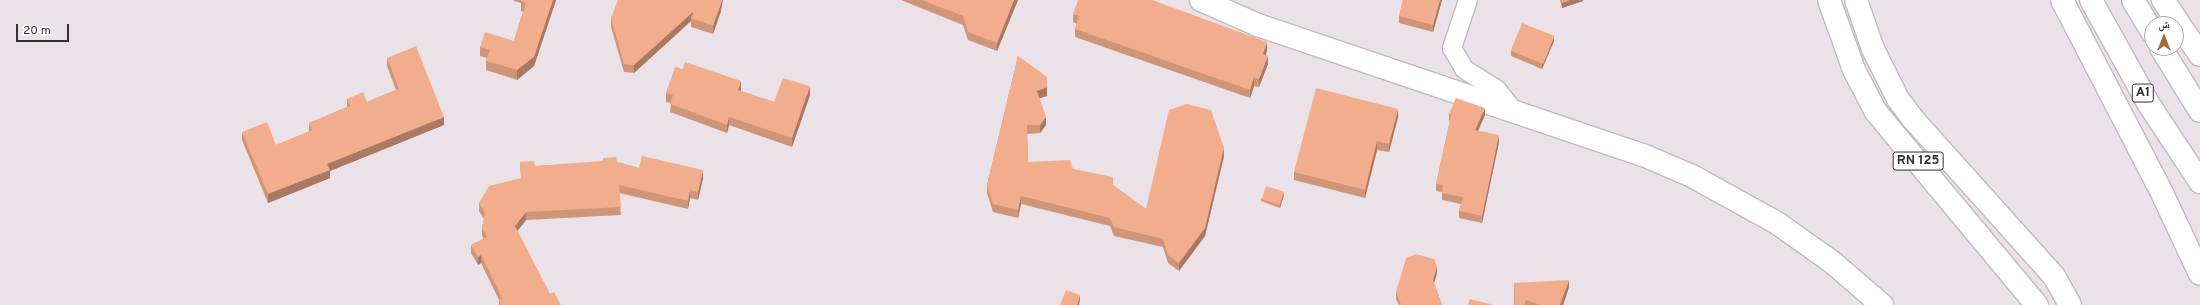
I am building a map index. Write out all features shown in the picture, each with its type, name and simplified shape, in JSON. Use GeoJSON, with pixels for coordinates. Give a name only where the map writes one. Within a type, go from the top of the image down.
{"type":"FeatureCollection","features":[{"type":"Feature","properties":{"kind":"main road"},"geometry":{"type":"LineString","coordinates":[[1201,0],[1258,25],[1643,155],[1732,196],[1777,223],[1832,262],[1882,305]]}},
{"type":"Feature","properties":{"kind":"main road","name":"RN 125"},"geometry":{"type":"LineString","coordinates":[[1829,0],[1854,70],[1876,112],[2036,305]]}},
{"type":"Feature","properties":{"kind":"main road"},"geometry":{"type":"LineString","coordinates":[[1856,0],[1873,49],[1898,99],[1913,120],[2054,276],[2070,305]]}},
{"type":"Feature","properties":{"kind":"main road"},"geometry":{"type":"LineString","coordinates":[[2062,0],[2162,192],[2200,274]]}},
{"type":"Feature","properties":{"kind":"main road","name":"A1"},"geometry":{"type":"LineString","coordinates":[[2090,0],[2148,103],[2200,182]]}},
{"type":"Feature","properties":{"kind":"main road"},"geometry":{"type":"LineString","coordinates":[[2133,0],[2144,19]]}},
{"type":"Feature","properties":{"kind":"main road"},"geometry":{"type":"LineString","coordinates":[[2163,0],[2200,55]]}},
{"type":"Feature","properties":{"kind":"main road"},"geometry":{"type":"LineString","coordinates":[[2166,56],[2200,111]]}},
{"type":"Feature","properties":{"kind":"street"},"geometry":{"type":"LineString","coordinates":[[1468,0],[1452,48],[1464,69],[1497,90],[1514,111]]}},
{"type":"Feature","properties":{"kind":"building"},"geometry":{"type":"Polygon","coordinates":[[[521,0],[553,0],[534,57],[517,70],[486,61],[490,50],[480,47],[485,32],[514,41],[526,3],[521,0]]]}},
{"type":"Feature","properties":{"kind":"building"},"geometry":{"type":"Polygon","coordinates":[[[618,0],[722,0],[713,26],[691,18],[694,11],[634,65],[624,64],[611,18],[618,0]]]}},
{"type":"Feature","properties":{"kind":"building"},"geometry":{"type":"Polygon","coordinates":[[[922,0],[1014,0],[997,43],[968,32],[963,16],[922,0]]]}},
{"type":"Feature","properties":{"kind":"building"},"geometry":{"type":"Polygon","coordinates":[[[1078,0],[1152,0],[1267,42],[1263,54],[1268,56],[1259,79],[1254,77],[1250,90],[1075,29],[1079,16],[1073,14],[1078,0]]]}},
{"type":"Feature","properties":{"kind":"building"},"geometry":{"type":"Polygon","coordinates":[[[1403,0],[1440,0],[1433,25],[1399,16],[1403,0]]]}},
{"type":"Feature","properties":{"kind":"building"},"geometry":{"type":"Polygon","coordinates":[[[1562,0],[1570,0],[1562,3],[1562,0]]]}},
{"type":"Feature","properties":{"kind":"building"},"geometry":{"type":"Polygon","coordinates":[[[1522,23],[1554,36],[1543,64],[1511,51],[1522,23]]]}},
{"type":"Feature","properties":{"kind":"building"},"geometry":{"type":"Polygon","coordinates":[[[416,46],[444,117],[327,164],[330,170],[268,194],[242,132],[267,122],[276,145],[312,130],[309,123],[350,106],[347,99],[363,92],[367,102],[399,89],[387,58],[416,46]]]}},
{"type":"Feature","properties":{"kind":"building"},"geometry":{"type":"Polygon","coordinates":[[[1018,56],[1047,77],[1047,87],[1037,91],[1046,117],[1040,125],[1027,125],[1028,162],[1070,160],[1073,169],[1113,177],[1113,185],[1146,209],[1169,110],[1187,104],[1211,110],[1224,148],[1205,228],[1179,263],[1168,255],[1163,239],[1114,227],[1110,218],[1021,196],[1018,210],[993,204],[987,185],[1018,56]]]}},
{"type":"Feature","properties":{"kind":"building"},"geometry":{"type":"Polygon","coordinates":[[[685,62],[741,81],[738,90],[774,102],[783,78],[810,86],[792,138],[729,117],[727,125],[670,104],[673,95],[666,93],[675,67],[683,69],[685,62]]]}},
{"type":"Feature","properties":{"kind":"building"},"geometry":{"type":"Polygon","coordinates":[[[1316,88],[1398,109],[1389,144],[1377,141],[1365,190],[1294,172],[1316,88]]]}},
{"type":"Feature","properties":{"kind":"building"},"geometry":{"type":"Polygon","coordinates":[[[1456,98],[1485,108],[1475,130],[1499,135],[1482,216],[1459,211],[1463,197],[1442,193],[1443,185],[1436,184],[1451,115],[1449,114],[1456,98]]]}},
{"type":"Feature","properties":{"kind":"building"},"geometry":{"type":"Polygon","coordinates":[[[642,156],[703,170],[698,192],[690,190],[688,201],[619,185],[621,207],[526,212],[515,226],[550,294],[554,292],[561,305],[501,305],[499,300],[502,298],[481,255],[478,257],[471,245],[487,237],[482,228],[485,213],[479,203],[489,186],[521,178],[520,162],[534,161],[535,166],[603,161],[603,158],[616,157],[617,162],[639,168],[642,156]]]}},
{"type":"Feature","properties":{"kind":"building"},"geometry":{"type":"Polygon","coordinates":[[[1266,186],[1284,192],[1280,205],[1262,199],[1266,186]]]}},
{"type":"Feature","properties":{"kind":"building"},"geometry":{"type":"Polygon","coordinates":[[[1416,254],[1434,259],[1437,266],[1433,280],[1442,305],[1401,305],[1396,292],[1406,258],[1416,254]]]}},
{"type":"Feature","properties":{"kind":"building"},"geometry":{"type":"Polygon","coordinates":[[[1569,280],[1560,305],[1540,305],[1526,300],[1524,305],[1515,305],[1514,283],[1569,280]]]}},
{"type":"Feature","properties":{"kind":"building"},"geometry":{"type":"Polygon","coordinates":[[[1066,290],[1080,295],[1077,305],[1060,305],[1066,290]]]}},
{"type":"Feature","properties":{"kind":"building"},"geometry":{"type":"Polygon","coordinates":[[[1470,299],[1494,305],[1468,305],[1470,299]]]}}]}
